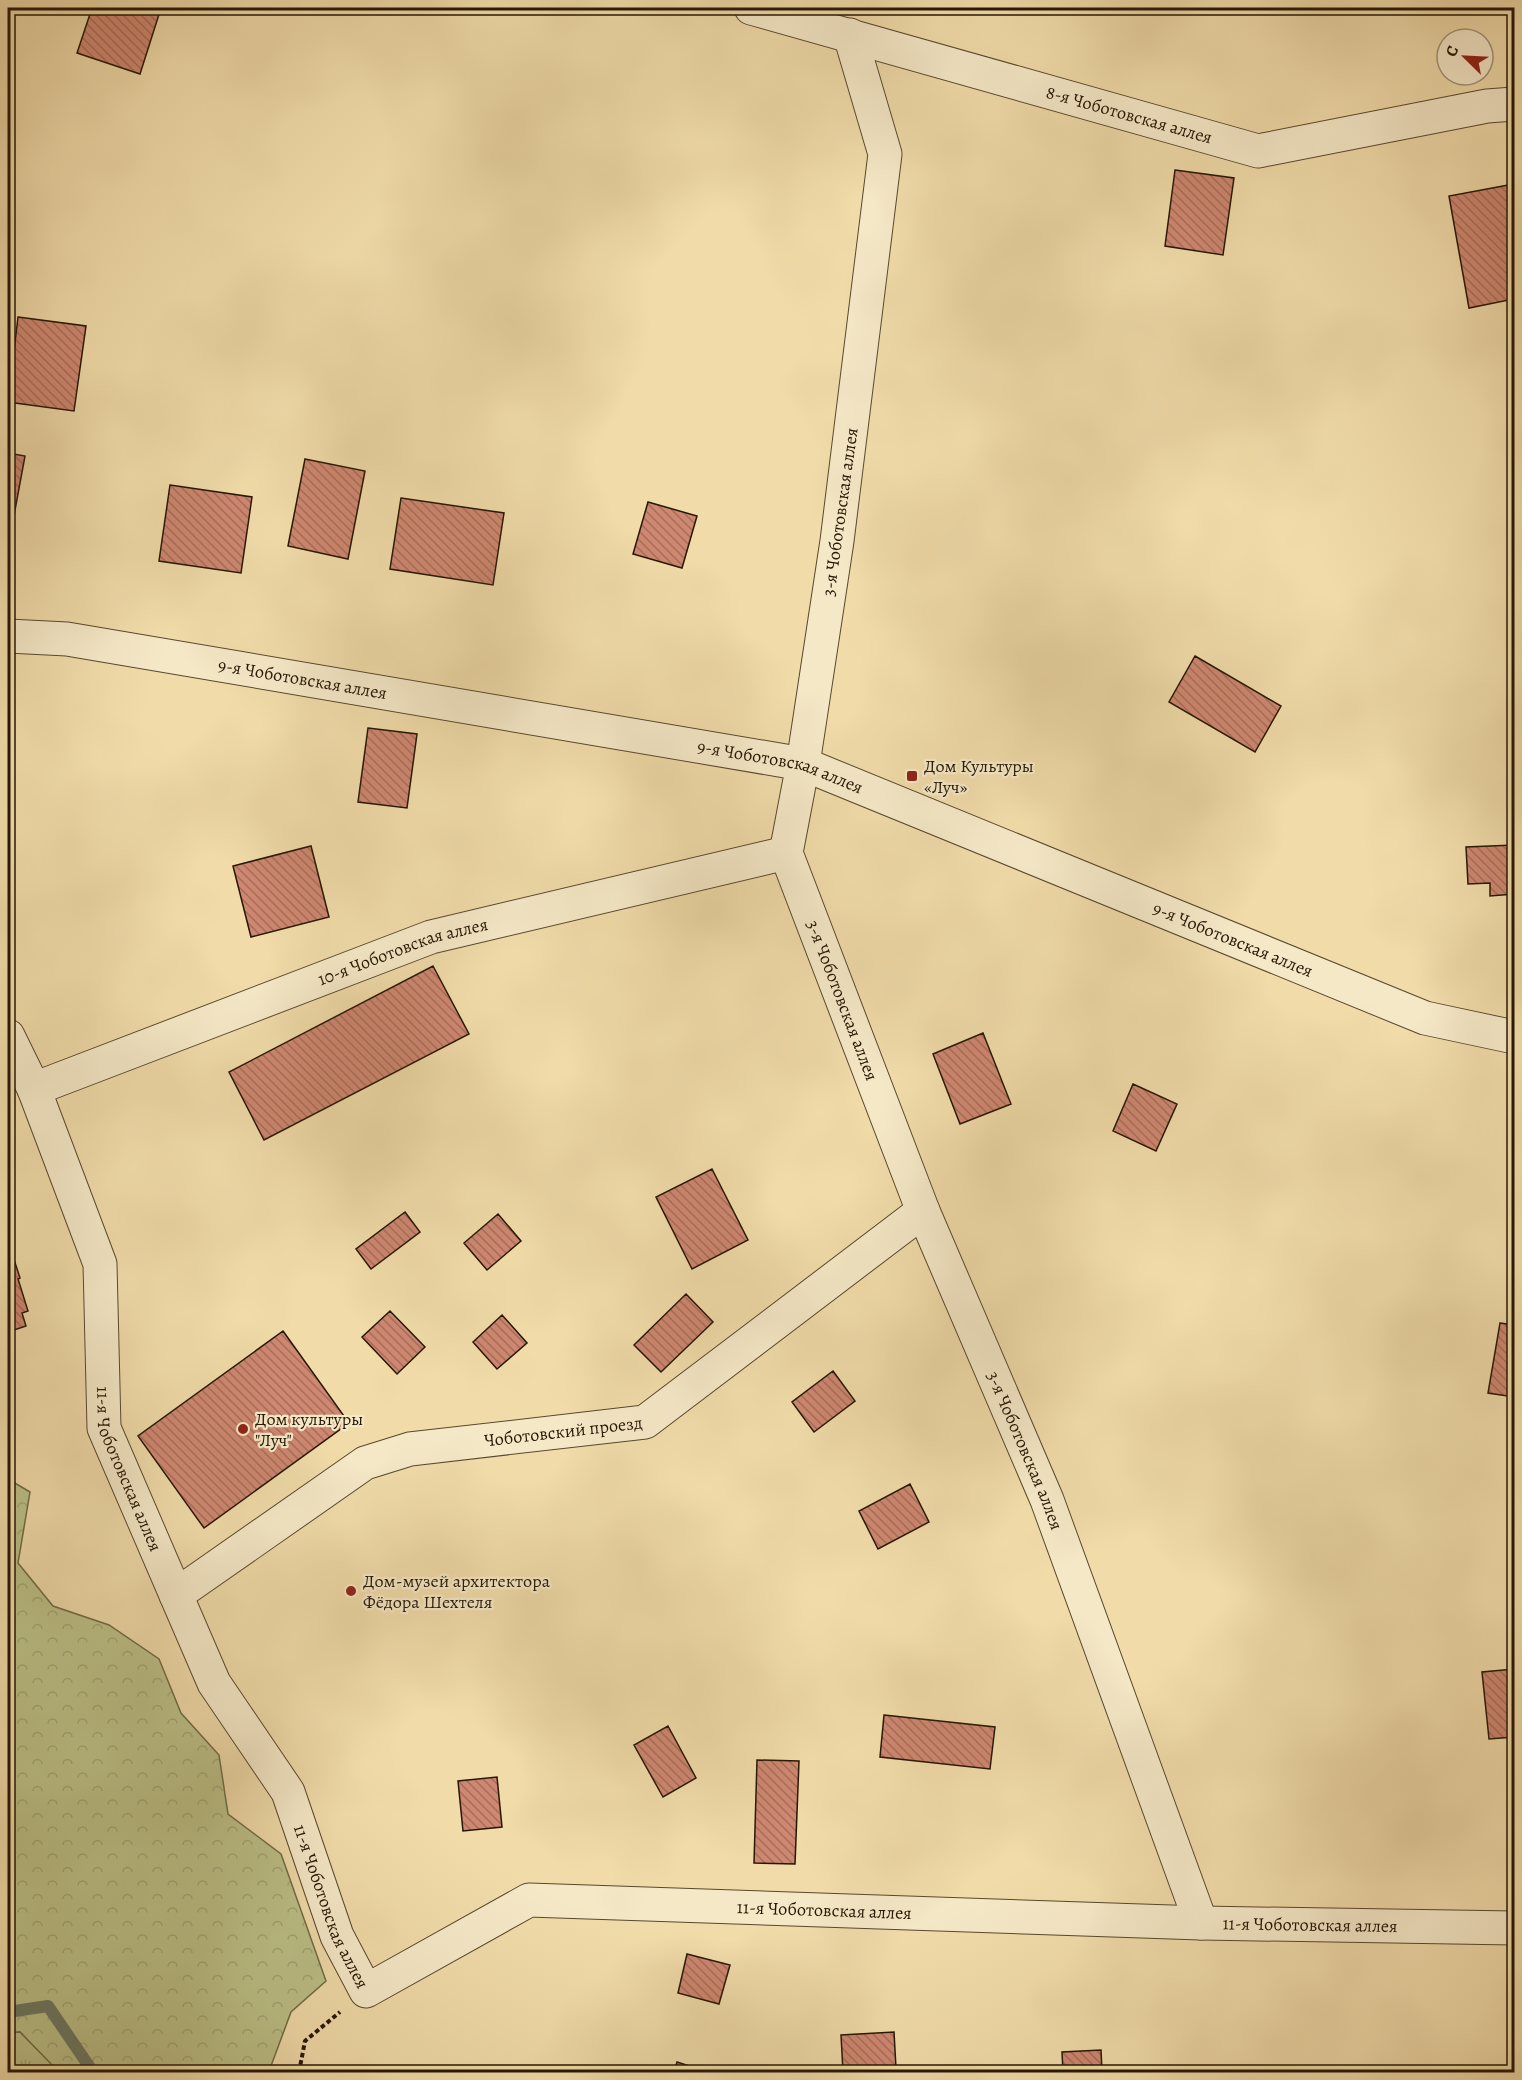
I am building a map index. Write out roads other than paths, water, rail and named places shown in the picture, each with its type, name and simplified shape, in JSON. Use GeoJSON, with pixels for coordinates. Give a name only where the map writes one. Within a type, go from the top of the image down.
{"type":"FeatureCollection","features":[{"type":"Feature","properties":{"kind":"street","name":"8-я Чоботовская аллея"},"geometry":{"type":"LineString","coordinates":[[751,8],[1258,151],[1487,106],[1515,104]]}},
{"type":"Feature","properties":{"kind":"street","name":"3-я Чоботовская аллея"},"geometry":{"type":"LineString","coordinates":[[850,35],[885,154],[837,541],[803,764],[786,853],[924,1211],[1047,1500],[1201,1923]]}},
{"type":"Feature","properties":{"kind":"street","name":"9-я Чоботовская аллея"},"geometry":{"type":"LineString","coordinates":[[8,636],[67,639],[803,764],[1425,1018],[1515,1037]]}},
{"type":"Feature","properties":{"kind":"street","name":"10-я Чоботовская аллея"},"geometry":{"type":"LineString","coordinates":[[34,1089],[431,937],[786,853]]}},
{"type":"Feature","properties":{"kind":"street","name":"11-я Чоботовская аллея"},"geometry":{"type":"LineString","coordinates":[[8,1036],[34,1089],[100,1264],[104,1428],[214,1683],[288,1792],[338,1936],[366,1991],[529,1900],[1201,1923],[1515,1928]]}},
{"type":"Feature","properties":{"kind":"street","name":"Чоботовский проезд"},"geometry":{"type":"LineString","coordinates":[[176,1595],[365,1463],[410,1449],[645,1422],[924,1211]]}},
{"type":"Feature","properties":{"kind":"waterway"},"geometry":{"type":"LineString","coordinates":[[8,2012],[48,2006],[93,2072]]}},
{"type":"Feature","properties":{"kind":"place","name":"Дом Культуры «Луч»"},"geometry":{"type":"Point","coordinates":[912,776]}},
{"type":"Feature","properties":{"kind":"place","name":"Дом культуры \"Луч\""},"geometry":{"type":"Point","coordinates":[243,1429]}},
{"type":"Feature","properties":{"kind":"place","name":"Дом-музей архитектора Фёдора Шехтеля"},"geometry":{"type":"Point","coordinates":[351,1591]}}]}
